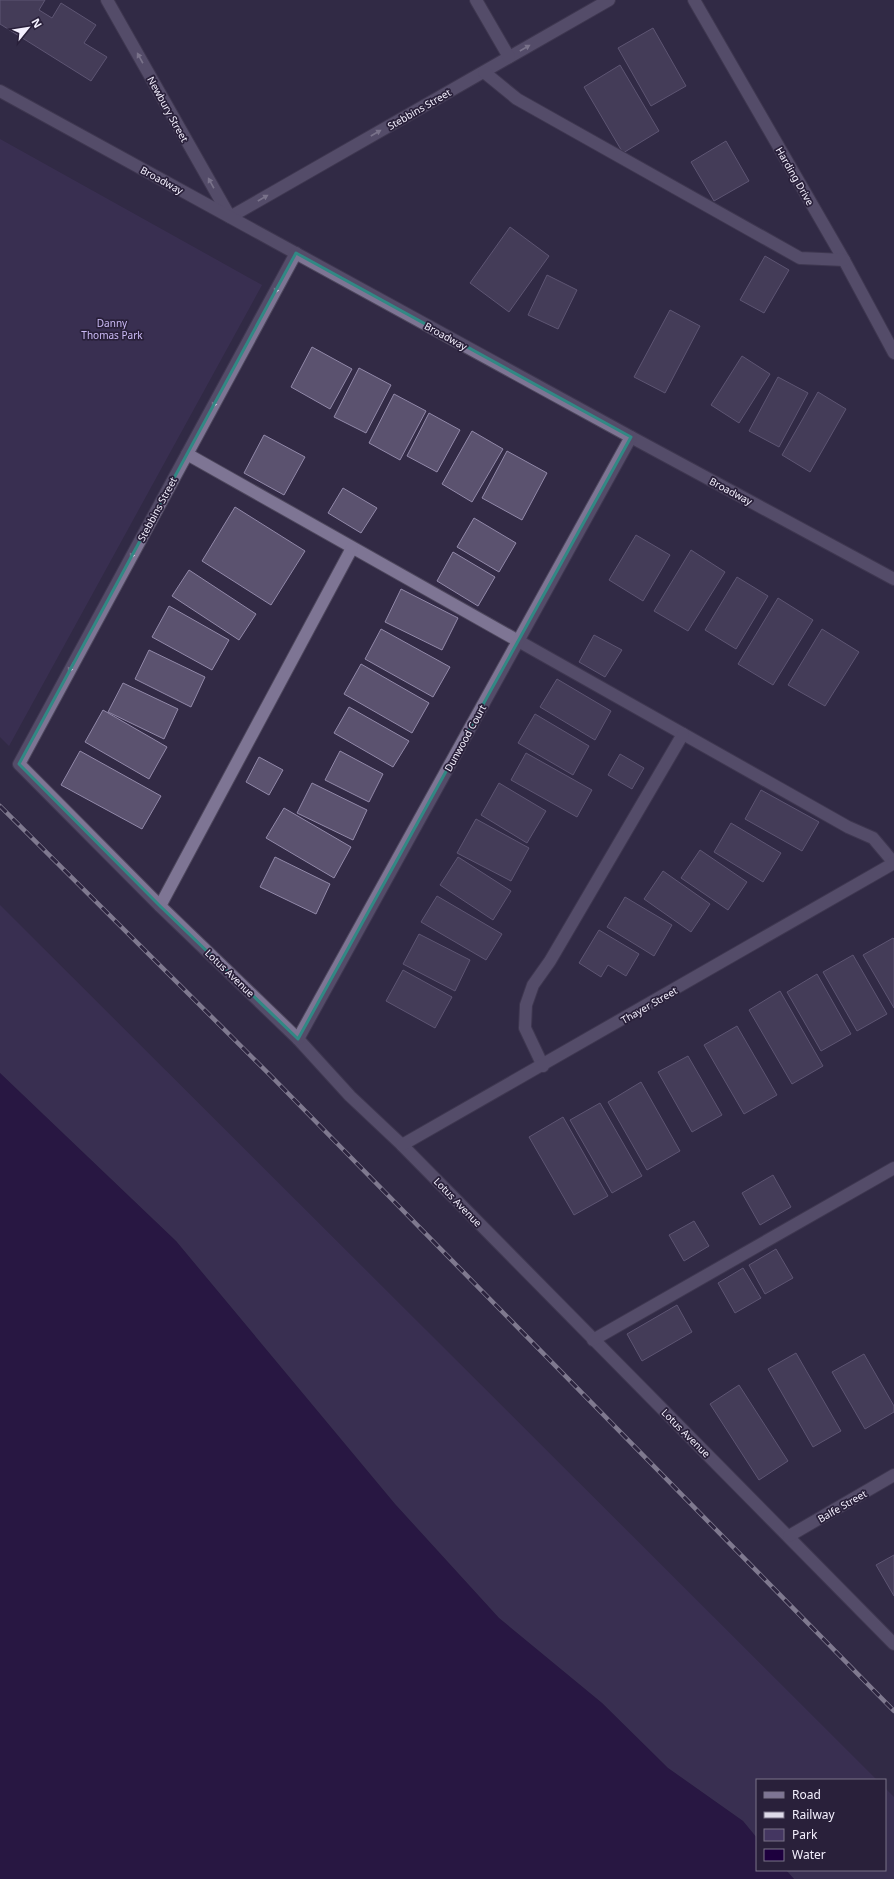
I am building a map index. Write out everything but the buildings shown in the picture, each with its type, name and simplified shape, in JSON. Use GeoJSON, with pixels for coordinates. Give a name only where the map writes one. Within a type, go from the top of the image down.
{"type":"FeatureCollection","features":[{"type":"Feature","properties":{"kind":"street","name":"Newbury Street"},"geometry":{"type":"LineString","coordinates":[[107,0],[230,217]]}},
{"type":"Feature","properties":{"kind":"street"},"geometry":{"type":"LineString","coordinates":[[476,0],[509,57]]}},
{"type":"Feature","properties":{"kind":"street","name":"Stebbins Street"},"geometry":{"type":"LineString","coordinates":[[230,217],[608,0]]}},
{"type":"Feature","properties":{"kind":"street","name":"Harding Drive"},"geometry":{"type":"LineString","coordinates":[[694,0],[844,260],[894,353]]}},
{"type":"Feature","properties":{"kind":"street"},"geometry":{"type":"LineString","coordinates":[[484,72],[517,99],[800,258],[844,260]]}},
{"type":"Feature","properties":{"kind":"street","name":"Broadway"},"geometry":{"type":"LineString","coordinates":[[0,90],[631,437],[894,579]]}},
{"type":"Feature","properties":{"kind":"street","name":"Stebbins Street"},"geometry":{"type":"LineString","coordinates":[[19,764],[296,253]]}},
{"type":"Feature","properties":{"kind":"street","name":"Dunwood Court"},"geometry":{"type":"LineString","coordinates":[[298,1039],[631,437]]}},
{"type":"Feature","properties":{"kind":"street"},"geometry":{"type":"LineString","coordinates":[[187,454],[848,827],[873,838],[894,863]]}},
{"type":"Feature","properties":{"kind":"street"},"geometry":{"type":"LineString","coordinates":[[160,906],[352,548]]}},
{"type":"Feature","properties":{"kind":"street"},"geometry":{"type":"LineString","coordinates":[[543,1066],[525,1028],[526,1005],[533,985],[550,961],[683,734]]}},
{"type":"Feature","properties":{"kind":"street","name":"Lotus Avenue"},"geometry":{"type":"LineString","coordinates":[[19,764],[160,906],[298,1039],[350,1096],[402,1145],[894,1644]]}},
{"type":"Feature","properties":{"kind":"street","name":"Thayer Street"},"geometry":{"type":"LineString","coordinates":[[402,1145],[543,1066],[894,863]]}},
{"type":"Feature","properties":{"kind":"street"},"geometry":{"type":"LineString","coordinates":[[593,1340],[894,1168]]}},
{"type":"Feature","properties":{"kind":"street","name":"Balfe Street"},"geometry":{"type":"LineString","coordinates":[[789,1536],[894,1475]]}},
{"type":"Feature","properties":{"kind":"highlighted area"},"geometry":{"type":"Polygon","coordinates":[[[296,253],[631,437],[298,1039],[160,906],[19,764],[296,253]]]}},
{"type":"Feature","properties":{"kind":"green space","name":"Danny Thomas Park"},"geometry":{"type":"Polygon","coordinates":[[[0,139],[262,285],[9,746],[0,737],[0,139]]]}},
{"type":"Feature","properties":{"kind":"green space"},"geometry":{"type":"Polygon","coordinates":[[[0,905],[876,1779],[756,1779],[756,1837],[743,1821],[668,1768],[602,1703],[499,1618],[395,1504],[176,1241],[0,1073],[0,905]]]}},
{"type":"Feature","properties":{"kind":"green space"},"geometry":{"type":"Polygon","coordinates":[[[886,1789],[894,1797],[894,1879],[794,1879],[787,1871],[886,1871],[886,1789]]]}},
{"type":"Feature","properties":{"kind":"water"},"geometry":{"type":"Polygon","coordinates":[[[0,1073],[176,1241],[395,1504],[499,1618],[602,1703],[668,1768],[743,1821],[756,1837],[756,1871],[787,1871],[794,1879],[0,1879],[0,1073]]]}},
{"type":"Feature","properties":{"kind":"railway"},"geometry":{"type":"LineString","coordinates":[[0,806],[271,1076],[894,1711]]}}]}
